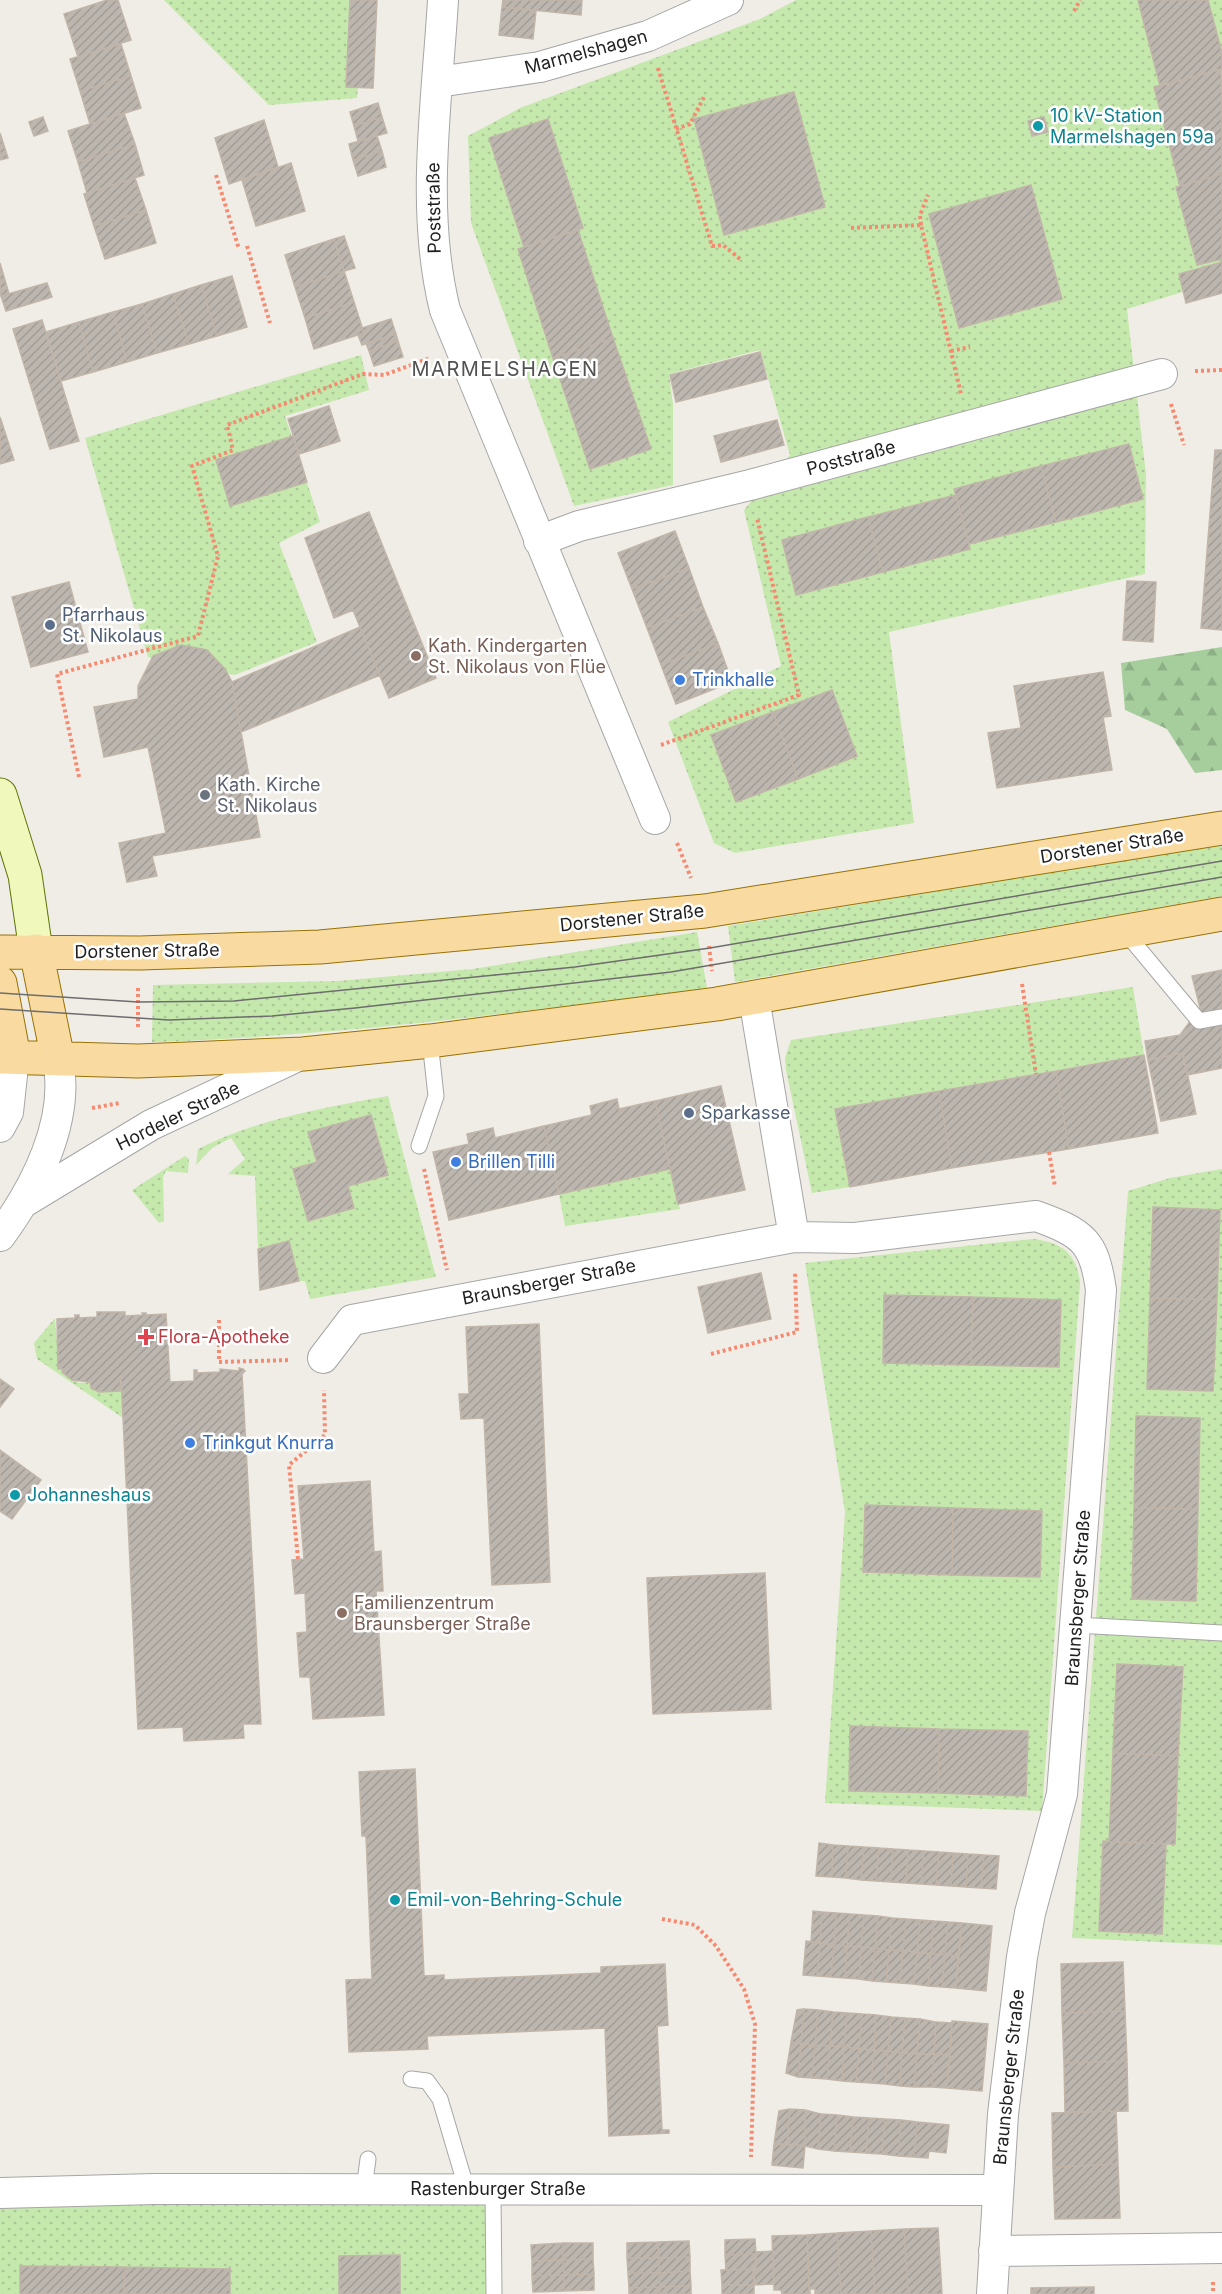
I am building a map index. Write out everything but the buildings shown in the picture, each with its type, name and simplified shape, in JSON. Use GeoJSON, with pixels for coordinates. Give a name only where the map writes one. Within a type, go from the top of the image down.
{"type":"FeatureCollection","features":[{"type":"Feature","properties":{"kind":"main road","name":"Dorstener Straße"},"geometry":{"type":"LineString","coordinates":[[0,951],[140,953],[320,947],[705,911],[1222,828]]}},
{"type":"Feature","properties":{"kind":"main road"},"geometry":{"type":"LineString","coordinates":[[0,983],[7,1057],[138,1061],[303,1054],[430,1041],[717,1004],[1222,914]]}},
{"type":"Feature","properties":{"kind":"main road"},"geometry":{"type":"LineString","coordinates":[[36,951],[58,1059]]}},
{"type":"Feature","properties":{"kind":"street","name":"Poststraße"},"geometry":{"type":"LineString","coordinates":[[443,0],[430,192],[436,272],[459,347],[655,819]]}},
{"type":"Feature","properties":{"kind":"street","name":"Marmelshagen"},"geometry":{"type":"LineString","coordinates":[[438,82],[540,67],[648,36],[728,0]]}},
{"type":"Feature","properties":{"kind":"street","name":"Poststraße"},"geometry":{"type":"LineString","coordinates":[[539,541],[579,526],[750,485],[1162,374]]}},
{"type":"Feature","properties":{"kind":"street"},"geometry":{"type":"LineString","coordinates":[[0,795],[25,875],[36,951]]}},
{"type":"Feature","properties":{"kind":"street"},"geometry":{"type":"LineString","coordinates":[[754,998],[794,1237]]}},
{"type":"Feature","properties":{"kind":"street","name":"Hordeler Straße"},"geometry":{"type":"LineString","coordinates":[[24,1202],[151,1125],[303,1054]]}},
{"type":"Feature","properties":{"kind":"street"},"geometry":{"type":"LineString","coordinates":[[0,1127],[8,1113],[7,1057]]}},
{"type":"Feature","properties":{"kind":"street","name":"Hordeler Straße"},"geometry":{"type":"LineString","coordinates":[[0,1236],[24,1202],[60,1112],[62,1083],[58,1059]]}},
{"type":"Feature","properties":{"kind":"street","name":"Braunsberger Straße"},"geometry":{"type":"LineString","coordinates":[[323,1358],[352,1320],[794,1237],[855,1238],[1036,1216],[1061,1225],[1084,1239],[1097,1263],[1101,1290],[1062,1794],[1030,1913],[1022,1957],[1003,2114],[992,2294]]}},
{"type":"Feature","properties":{"kind":"street","name":"Rastenburger Straße"},"geometry":{"type":"LineString","coordinates":[[0,2193],[154,2189],[997,2190]]}},
{"type":"Feature","properties":{"kind":"street"},"geometry":{"type":"LineString","coordinates":[[994,2251],[1222,2248]]}},
{"type":"Feature","properties":{"kind":"lane"},"geometry":{"type":"LineString","coordinates":[[1125,932],[1199,1021],[1222,1017]]}},
{"type":"Feature","properties":{"kind":"lane"},"geometry":{"type":"LineString","coordinates":[[419,1146],[436,1096],[430,1041]]}},
{"type":"Feature","properties":{"kind":"lane"},"geometry":{"type":"LineString","coordinates":[[1076,1625],[1222,1633]]}},
{"type":"Feature","properties":{"kind":"lane"},"geometry":{"type":"LineString","coordinates":[[411,2079],[427,2081],[440,2100],[480,2191],[496,2294]]}},
{"type":"Feature","properties":{"kind":"lane"},"geometry":{"type":"LineString","coordinates":[[364,2189],[368,2159]]}},
{"type":"Feature","properties":{"kind":"path"},"geometry":{"type":"LineString","coordinates":[[1074,11],[1080,0]]}},
{"type":"Feature","properties":{"kind":"path"},"geometry":{"type":"LineString","coordinates":[[648,36],[712,246],[723,244],[740,259]]}},
{"type":"Feature","properties":{"kind":"path"},"geometry":{"type":"LineString","coordinates":[[676,129],[690,124],[704,97]]}},
{"type":"Feature","properties":{"kind":"path"},"geometry":{"type":"LineString","coordinates":[[216,175],[239,249]]}},
{"type":"Feature","properties":{"kind":"path"},"geometry":{"type":"LineString","coordinates":[[928,195],[920,215],[921,225],[969,427]]}},
{"type":"Feature","properties":{"kind":"path"},"geometry":{"type":"LineString","coordinates":[[851,228],[921,225]]}},
{"type":"Feature","properties":{"kind":"path"},"geometry":{"type":"LineString","coordinates":[[247,246],[270,322]]}},
{"type":"Feature","properties":{"kind":"path"},"geometry":{"type":"LineString","coordinates":[[79,777],[57,674],[198,636],[218,556],[192,466],[232,450],[227,425],[363,374],[384,375],[459,347]]}},
{"type":"Feature","properties":{"kind":"path"},"geometry":{"type":"LineString","coordinates":[[951,351],[970,347]]}},
{"type":"Feature","properties":{"kind":"path"},"geometry":{"type":"LineString","coordinates":[[1195,370],[1222,370]]}},
{"type":"Feature","properties":{"kind":"path"},"geometry":{"type":"LineString","coordinates":[[1162,374],[1184,445]]}},
{"type":"Feature","properties":{"kind":"path"},"geometry":{"type":"LineString","coordinates":[[628,757],[800,695],[750,485]]}},
{"type":"Feature","properties":{"kind":"path"},"geometry":{"type":"LineString","coordinates":[[655,819],[675,838],[705,911],[717,1004]]}},
{"type":"Feature","properties":{"kind":"path"},"geometry":{"type":"LineString","coordinates":[[1017,951],[1036,1074]]}},
{"type":"Feature","properties":{"kind":"path"},"geometry":{"type":"LineString","coordinates":[[138,985],[138,1030]]}},
{"type":"Feature","properties":{"kind":"path"},"geometry":{"type":"LineString","coordinates":[[90,1108],[124,1102]]}},
{"type":"Feature","properties":{"kind":"path"},"geometry":{"type":"LineString","coordinates":[[419,1146],[454,1300]]}},
{"type":"Feature","properties":{"kind":"path"},"geometry":{"type":"LineString","coordinates":[[711,1354],[797,1332],[794,1237]]}},
{"type":"Feature","properties":{"kind":"path"},"geometry":{"type":"LineString","coordinates":[[219,1320],[219,1362],[323,1358],[325,1435],[289,1465],[298,1559]]}},
{"type":"Feature","properties":{"kind":"path"},"geometry":{"type":"LineString","coordinates":[[662,1919],[695,1925],[716,1946],[744,1989],[755,2024],[750,2189]]}},
{"type":"Feature","properties":{"kind":"green space"},"geometry":{"type":"Polygon","coordinates":[[[164,0],[365,0],[357,98],[269,105],[164,0]]]}},
{"type":"Feature","properties":{"kind":"green space"},"geometry":{"type":"Polygon","coordinates":[[[796,0],[1222,0],[1222,280],[1127,309],[1146,475],[1145,574],[889,632],[914,823],[735,853],[714,843],[668,722],[781,666],[744,510],[790,455],[760,350],[669,374],[673,404],[673,485],[574,506],[471,223],[468,136],[520,108],[760,19],[796,0]]]}},
{"type":"Feature","properties":{"kind":"green space"},"geometry":{"type":"Polygon","coordinates":[[[361,355],[369,390],[285,416],[320,522],[279,543],[317,642],[235,675],[148,657],[85,438],[361,355]]]}},
{"type":"Feature","properties":{"kind":"green space"},"geometry":{"type":"Polygon","coordinates":[[[1222,647],[1222,770],[1195,773],[1167,729],[1125,710],[1121,663],[1222,647]]]}},
{"type":"Feature","properties":{"kind":"green space"},"geometry":{"type":"Polygon","coordinates":[[[1222,844],[1222,896],[735,982],[728,926],[1222,844]]]}},
{"type":"Feature","properties":{"kind":"green space"},"geometry":{"type":"Polygon","coordinates":[[[697,932],[707,988],[361,1029],[152,1042],[153,985],[338,981],[473,969],[697,932]]]}},
{"type":"Feature","properties":{"kind":"green space"},"geometry":{"type":"Polygon","coordinates":[[[1133,987],[1144,1055],[835,1109],[850,1187],[812,1193],[786,1070],[785,1058],[791,1040],[1133,987]]]}},
{"type":"Feature","properties":{"kind":"green space"},"geometry":{"type":"Polygon","coordinates":[[[388,1096],[436,1277],[310,1299],[305,1281],[299,1281],[289,1241],[258,1249],[255,1176],[228,1174],[245,1159],[231,1138],[212,1148],[196,1165],[198,1149],[267,1122],[388,1096]]]}},
{"type":"Feature","properties":{"kind":"green space"},"geometry":{"type":"Polygon","coordinates":[[[185,1156],[189,1159],[188,1173],[166,1171],[163,1177],[164,1221],[159,1223],[132,1190],[185,1156]]]}},
{"type":"Feature","properties":{"kind":"green space"},"geometry":{"type":"Polygon","coordinates":[[[670,1169],[680,1209],[565,1226],[559,1194],[670,1169]]]}},
{"type":"Feature","properties":{"kind":"green space"},"geometry":{"type":"Polygon","coordinates":[[[1222,1169],[1222,1945],[1072,1938],[1128,1191],[1170,1178],[1222,1169]]]}},
{"type":"Feature","properties":{"kind":"green space"},"geometry":{"type":"Polygon","coordinates":[[[1033,1239],[1052,1243],[1066,1251],[1075,1264],[1080,1283],[1042,1811],[825,1803],[845,1512],[805,1263],[1033,1239]]]}},
{"type":"Feature","properties":{"kind":"green space"},"geometry":{"type":"Polygon","coordinates":[[[55,1318],[59,1369],[63,1369],[63,1372],[79,1383],[90,1382],[91,1388],[99,1392],[121,1376],[123,1418],[37,1359],[34,1343],[55,1318]]]}},
{"type":"Feature","properties":{"kind":"green space"},"geometry":{"type":"Polygon","coordinates":[[[493,2191],[494,2294],[0,2294],[0,2193],[493,2191]]]}},
{"type":"Feature","properties":{"kind":"tram line"},"geometry":{"type":"LineString","coordinates":[[0,993],[138,1002],[234,1001],[575,967],[710,948],[1222,861]]}},
{"type":"Feature","properties":{"kind":"tram line"},"geometry":{"type":"LineString","coordinates":[[0,1009],[169,1020],[272,1016],[355,1008],[671,972],[1222,877]]}},
{"type":"Feature","properties":{"kind":"place","name":"10 kV-Station Marmelshagen 59a"},"geometry":{"type":"Point","coordinates":[1038,126]}},
{"type":"Feature","properties":{"kind":"place","name":"Pfarrhaus St. Nikolaus"},"geometry":{"type":"Point","coordinates":[50,625]}},
{"type":"Feature","properties":{"kind":"place","name":"Kath. Kindergarten St. Nikolaus von Flüe"},"geometry":{"type":"Point","coordinates":[416,656]}},
{"type":"Feature","properties":{"kind":"place","name":"Trinkhalle"},"geometry":{"type":"Point","coordinates":[680,680]}},
{"type":"Feature","properties":{"kind":"place","name":"Kath. Kirche St. Nikolaus"},"geometry":{"type":"Point","coordinates":[205,795]}},
{"type":"Feature","properties":{"kind":"place","name":"Sparkasse"},"geometry":{"type":"Point","coordinates":[689,1113]}},
{"type":"Feature","properties":{"kind":"place","name":"Brillen Tilli"},"geometry":{"type":"Point","coordinates":[456,1162]}},
{"type":"Feature","properties":{"kind":"place","name":"Flora-Apotheke"},"geometry":{"type":"Point","coordinates":[146,1337]}},
{"type":"Feature","properties":{"kind":"place","name":"Trinkgut Knurra"},"geometry":{"type":"Point","coordinates":[190,1443]}},
{"type":"Feature","properties":{"kind":"place","name":"Johanneshaus"},"geometry":{"type":"Point","coordinates":[15,1495]}},
{"type":"Feature","properties":{"kind":"place","name":"Familienzentrum Braunsberger Straße"},"geometry":{"type":"Point","coordinates":[342,1613]}},
{"type":"Feature","properties":{"kind":"place","name":"Emil-von-Behring-Schule"},"geometry":{"type":"Point","coordinates":[395,1900]}},
{"type":"Feature","properties":{"kind":"district","name":"MARMELSHAGEN"},"geometry":{"type":"Point","coordinates":[505,369]}}]}
